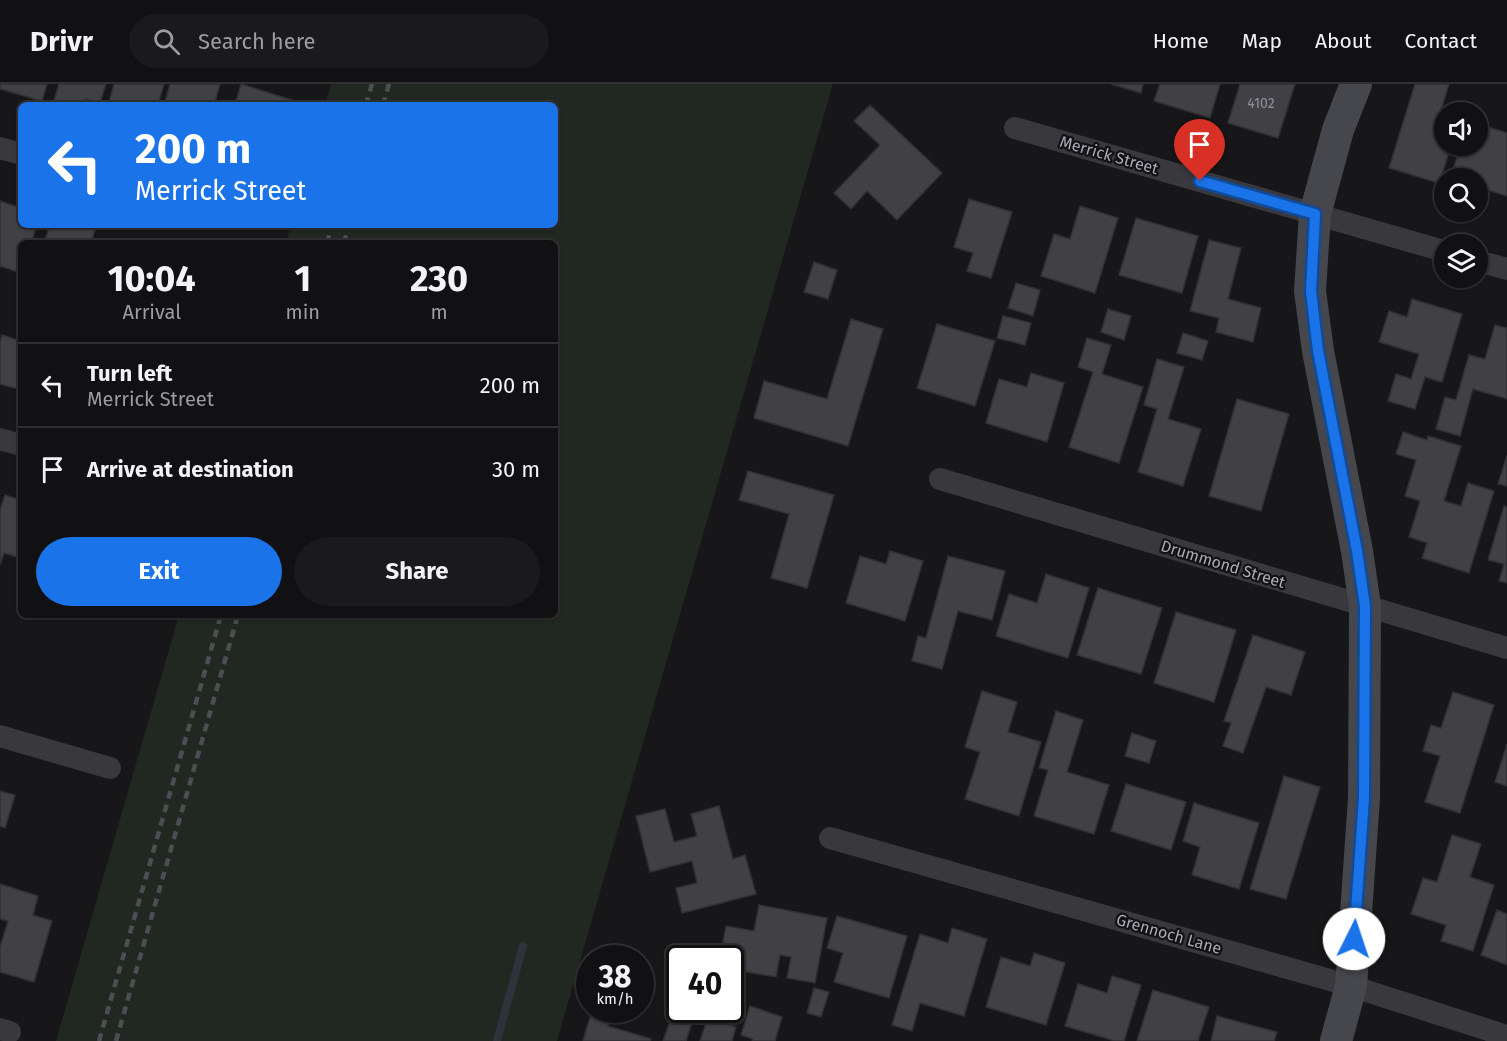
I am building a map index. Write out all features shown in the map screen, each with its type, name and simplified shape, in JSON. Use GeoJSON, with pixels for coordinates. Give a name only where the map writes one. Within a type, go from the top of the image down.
{"type":"FeatureCollection","features":[{"type":"Feature","properties":{"kind":"street"},"geometry":{"type":"LineString","coordinates":[[1336,1041],[1351,986],[1364,798],[1365,606],[1317,339],[1311,291],[1315,214],[1338,130],[1356,84]]}},
{"type":"Feature","properties":{"kind":"street","name":"Merrick Street"},"geometry":{"type":"LineString","coordinates":[[1015,128],[1434,248]]}},
{"type":"Feature","properties":{"kind":"street"},"geometry":{"type":"LineString","coordinates":[[0,148],[18,153]]}},
{"type":"Feature","properties":{"kind":"street"},"geometry":{"type":"LineString","coordinates":[[1488,264],[1507,269]]}},
{"type":"Feature","properties":{"kind":"street"},"geometry":{"type":"LineString","coordinates":[[0,439],[18,444]]}},
{"type":"Feature","properties":{"kind":"street","name":"Drummond Street"},"geometry":{"type":"LineString","coordinates":[[940,479],[1507,648]]}},
{"type":"Feature","properties":{"kind":"street"},"geometry":{"type":"LineString","coordinates":[[0,736],[110,768]]}},
{"type":"Feature","properties":{"kind":"street","name":"Grennoch Lane"},"geometry":{"type":"LineString","coordinates":[[830,838],[1351,986],[1507,1036]]}},
{"type":"Feature","properties":{"kind":"shaded area"},"geometry":{"type":"Polygon","coordinates":[[[331,84],[833,84],[585,945],[576,945],[576,975],[557,1041],[56,1041],[178,618],[558,618],[558,240],[287,240],[290,228],[558,228],[558,102],[326,102],[331,84]]]}},
{"type":"Feature","properties":{"kind":"building"},"geometry":{"type":"Polygon","coordinates":[[[1,84],[47,84],[42,101],[0,89],[1,84]]]}},
{"type":"Feature","properties":{"kind":"building"},"geometry":{"type":"Polygon","coordinates":[[[59,84],[106,84],[100,102],[85,99],[84,102],[54,102],[59,84]]]}},
{"type":"Feature","properties":{"kind":"building"},"geometry":{"type":"Polygon","coordinates":[[[114,84],[164,84],[159,102],[109,102],[114,84]]]}},
{"type":"Feature","properties":{"kind":"building"},"geometry":{"type":"Polygon","coordinates":[[[170,84],[220,84],[215,102],[165,102],[170,84]]]}},
{"type":"Feature","properties":{"kind":"building"},"geometry":{"type":"Polygon","coordinates":[[[241,84],[298,102],[236,102],[241,84]]]}},
{"type":"Feature","properties":{"kind":"building"},"geometry":{"type":"Polygon","coordinates":[[[1111,84],[1143,84],[1141,93],[1111,84]]]}},
{"type":"Feature","properties":{"kind":"building"},"geometry":{"type":"Polygon","coordinates":[[[1160,84],[1220,84],[1210,118],[1154,101],[1160,84]]]}},
{"type":"Feature","properties":{"kind":"building"},"geometry":{"type":"Polygon","coordinates":[[[1240,84],[1295,84],[1278,138],[1228,123],[1240,84]]]}},
{"type":"Feature","properties":{"kind":"building"},"geometry":{"type":"Polygon","coordinates":[[[1415,84],[1449,84],[1444,102],[1434,102],[1434,156],[1448,156],[1444,168],[1434,168],[1434,182],[1389,168],[1415,84]]]}},
{"type":"Feature","properties":{"kind":"building"},"geometry":{"type":"Polygon","coordinates":[[[870,105],[942,173],[897,220],[867,191],[851,209],[834,193],[880,145],[854,121],[870,105]]]}},
{"type":"Feature","properties":{"kind":"building"},"geometry":{"type":"Polygon","coordinates":[[[1488,127],[1507,133],[1507,196],[1488,190],[1488,168],[1453,168],[1458,156],[1488,156],[1488,127]]]}},
{"type":"Feature","properties":{"kind":"building"},"geometry":{"type":"Polygon","coordinates":[[[969,199],[1012,212],[991,278],[967,271],[973,253],[954,247],[969,199]]]}},
{"type":"Feature","properties":{"kind":"building"},"geometry":{"type":"Polygon","coordinates":[[[0,201],[18,207],[18,228],[36,228],[32,240],[18,240],[18,272],[0,266],[0,201]]]}},
{"type":"Feature","properties":{"kind":"building"},"geometry":{"type":"Polygon","coordinates":[[[1080,206],[1118,218],[1095,293],[1041,276],[1054,234],[1070,239],[1080,206]]]}},
{"type":"Feature","properties":{"kind":"building"},"geometry":{"type":"Polygon","coordinates":[[[1136,218],[1198,236],[1182,293],[1119,275],[1136,218]]]}},
{"type":"Feature","properties":{"kind":"building"},"geometry":{"type":"Polygon","coordinates":[[[49,228],[95,230],[92,240],[45,240],[49,228]]]}},
{"type":"Feature","properties":{"kind":"building"},"geometry":{"type":"Polygon","coordinates":[[[1209,240],[1241,248],[1228,299],[1261,308],[1253,342],[1216,332],[1219,318],[1190,311],[1209,240]]]}},
{"type":"Feature","properties":{"kind":"building"},"geometry":{"type":"Polygon","coordinates":[[[814,262],[837,270],[828,299],[804,292],[814,262]]]}},
{"type":"Feature","properties":{"kind":"building"},"geometry":{"type":"Polygon","coordinates":[[[1016,283],[1040,290],[1033,316],[1008,308],[1016,283]]]}},
{"type":"Feature","properties":{"kind":"building"},"geometry":{"type":"Polygon","coordinates":[[[1412,299],[1462,314],[1442,382],[1425,377],[1415,409],[1388,401],[1396,374],[1411,379],[1419,354],[1379,342],[1389,311],[1407,317],[1412,299]]]}},
{"type":"Feature","properties":{"kind":"building"},"geometry":{"type":"Polygon","coordinates":[[[1108,309],[1131,316],[1124,340],[1101,332],[1108,309]]]}},
{"type":"Feature","properties":{"kind":"building"},"geometry":{"type":"Polygon","coordinates":[[[1003,316],[1031,323],[1025,345],[997,338],[1003,316]]]}},
{"type":"Feature","properties":{"kind":"building"},"geometry":{"type":"Polygon","coordinates":[[[851,319],[883,329],[848,446],[754,418],[764,381],[827,399],[851,319]]]}},
{"type":"Feature","properties":{"kind":"building"},"geometry":{"type":"Polygon","coordinates":[[[937,324],[995,341],[975,406],[917,388],[937,324]]]}},
{"type":"Feature","properties":{"kind":"building"},"geometry":{"type":"Polygon","coordinates":[[[1495,325],[1507,328],[1507,399],[1473,389],[1460,436],[1436,429],[1445,397],[1456,400],[1469,355],[1485,359],[1495,325]]]}},
{"type":"Feature","properties":{"kind":"building"},"geometry":{"type":"Polygon","coordinates":[[[1183,333],[1208,341],[1202,360],[1177,353],[1183,333]]]}},
{"type":"Feature","properties":{"kind":"building"},"geometry":{"type":"Polygon","coordinates":[[[2,335],[18,340],[18,389],[0,384],[2,335]]]}},
{"type":"Feature","properties":{"kind":"building"},"geometry":{"type":"Polygon","coordinates":[[[1087,338],[1111,345],[1102,374],[1143,387],[1119,463],[1069,447],[1093,372],[1078,367],[1087,338]]]}},
{"type":"Feature","properties":{"kind":"building"},"geometry":{"type":"Polygon","coordinates":[[[1157,359],[1184,367],[1168,419],[1201,429],[1183,486],[1138,472],[1157,409],[1144,405],[1157,359]]]}},
{"type":"Feature","properties":{"kind":"building"},"geometry":{"type":"Polygon","coordinates":[[[1031,373],[1064,383],[1047,442],[986,423],[999,379],[1027,387],[1031,373]]]}},
{"type":"Feature","properties":{"kind":"building"},"geometry":{"type":"Polygon","coordinates":[[[1237,399],[1289,414],[1261,511],[1209,496],[1237,399]]]}},
{"type":"Feature","properties":{"kind":"building"},"geometry":{"type":"Polygon","coordinates":[[[1403,432],[1427,440],[1428,436],[1461,446],[1444,501],[1461,506],[1468,483],[1494,491],[1469,573],[1422,558],[1427,543],[1409,537],[1420,501],[1405,496],[1416,460],[1396,454],[1403,432]]]}},
{"type":"Feature","properties":{"kind":"building"},"geometry":{"type":"Polygon","coordinates":[[[1507,455],[1507,486],[1498,484],[1507,455]]]}},
{"type":"Feature","properties":{"kind":"building"},"geometry":{"type":"Polygon","coordinates":[[[748,471],[834,495],[807,588],[771,578],[789,514],[739,500],[748,471]]]}},
{"type":"Feature","properties":{"kind":"building"},"geometry":{"type":"Polygon","coordinates":[[[5,495],[18,499],[18,557],[4,553],[0,565],[0,510],[5,495]]]}},
{"type":"Feature","properties":{"kind":"building"},"geometry":{"type":"Polygon","coordinates":[[[1504,506],[1507,507],[1507,583],[1499,581],[1504,564],[1488,560],[1504,506]]]}},
{"type":"Feature","properties":{"kind":"building"},"geometry":{"type":"Polygon","coordinates":[[[890,551],[923,561],[905,621],[846,603],[860,556],[886,564],[890,551]]]}},
{"type":"Feature","properties":{"kind":"building"},"geometry":{"type":"Polygon","coordinates":[[[948,556],[1005,571],[992,620],[958,611],[942,669],[912,661],[918,636],[926,638],[948,556]]]}},
{"type":"Feature","properties":{"kind":"building"},"geometry":{"type":"Polygon","coordinates":[[[1046,574],[1089,588],[1068,658],[996,636],[1009,594],[1037,603],[1046,574]]]}},
{"type":"Feature","properties":{"kind":"building"},"geometry":{"type":"Polygon","coordinates":[[[1098,588],[1162,608],[1141,674],[1077,655],[1098,588]]]}},
{"type":"Feature","properties":{"kind":"building"},"geometry":{"type":"Polygon","coordinates":[[[1176,612],[1236,630],[1214,702],[1154,683],[1176,612]]]}},
{"type":"Feature","properties":{"kind":"building"},"geometry":{"type":"Polygon","coordinates":[[[1253,635],[1305,652],[1291,695],[1266,687],[1243,753],[1223,746],[1231,723],[1224,721],[1253,635]]]}},
{"type":"Feature","properties":{"kind":"building"},"geometry":{"type":"Polygon","coordinates":[[[982,691],[1017,702],[1008,732],[1041,742],[1019,816],[965,799],[980,752],[965,747],[982,691]]]}},
{"type":"Feature","properties":{"kind":"building"},"geometry":{"type":"Polygon","coordinates":[[[1453,692],[1494,705],[1460,813],[1425,802],[1440,756],[1423,751],[1431,725],[1441,728],[1453,692]]]}},
{"type":"Feature","properties":{"kind":"building"},"geometry":{"type":"Polygon","coordinates":[[[1056,711],[1083,720],[1067,772],[1109,785],[1094,834],[1034,816],[1048,770],[1039,768],[1056,711]]]}},
{"type":"Feature","properties":{"kind":"building"},"geometry":{"type":"Polygon","coordinates":[[[1132,733],[1156,741],[1149,763],[1125,756],[1132,733]]]}},
{"type":"Feature","properties":{"kind":"building"},"geometry":{"type":"Polygon","coordinates":[[[1507,744],[1507,786],[1495,782],[1507,744]]]}},
{"type":"Feature","properties":{"kind":"building"},"geometry":{"type":"Polygon","coordinates":[[[1284,776],[1320,787],[1286,899],[1250,889],[1284,776]]]}},
{"type":"Feature","properties":{"kind":"building"},"geometry":{"type":"Polygon","coordinates":[[[1126,784],[1186,802],[1171,850],[1111,831],[1126,784]]]}},
{"type":"Feature","properties":{"kind":"building"},"geometry":{"type":"Polygon","coordinates":[[[0,791],[15,795],[5,828],[0,826],[0,791]]]}},
{"type":"Feature","properties":{"kind":"building"},"geometry":{"type":"Polygon","coordinates":[[[1194,803],[1259,823],[1239,889],[1192,875],[1200,847],[1183,841],[1194,803]]]}},
{"type":"Feature","properties":{"kind":"building"},"geometry":{"type":"Polygon","coordinates":[[[719,806],[733,859],[745,855],[756,894],[682,913],[676,888],[697,883],[692,861],[650,872],[636,816],[665,809],[674,842],[697,836],[691,814],[719,806]]]}},
{"type":"Feature","properties":{"kind":"building"},"geometry":{"type":"Polygon","coordinates":[[[1452,835],[1481,844],[1470,877],[1494,885],[1473,951],[1441,941],[1446,925],[1411,914],[1423,878],[1437,882],[1452,835]]]}},
{"type":"Feature","properties":{"kind":"building"},"geometry":{"type":"Polygon","coordinates":[[[0,884],[38,896],[33,915],[52,921],[34,982],[0,972],[0,947],[8,921],[0,919],[0,884]]]}},
{"type":"Feature","properties":{"kind":"building"},"geometry":{"type":"Polygon","coordinates":[[[759,905],[827,918],[815,983],[787,978],[791,957],[780,955],[776,977],[744,971],[744,945],[722,945],[726,926],[754,931],[759,905]]]}},
{"type":"Feature","properties":{"kind":"building"},"geometry":{"type":"Polygon","coordinates":[[[1497,910],[1507,914],[1507,965],[1481,955],[1497,910]]]}},
{"type":"Feature","properties":{"kind":"building"},"geometry":{"type":"Polygon","coordinates":[[[837,916],[907,936],[889,998],[834,982],[843,953],[827,948],[837,916]]]}},
{"type":"Feature","properties":{"kind":"building"},"geometry":{"type":"Polygon","coordinates":[[[952,928],[987,939],[964,1016],[920,1003],[912,1031],[892,1025],[920,934],[948,943],[952,928]]]}},
{"type":"Feature","properties":{"kind":"building"},"geometry":{"type":"Polygon","coordinates":[[[1034,953],[1065,963],[1046,1025],[986,1007],[1001,957],[1030,966],[1034,953]]]}},
{"type":"Feature","properties":{"kind":"building"},"geometry":{"type":"Polygon","coordinates":[[[1112,976],[1141,985],[1124,1041],[1115,1041],[1065,1026],[1078,984],[1107,993],[1112,976]]]}},
{"type":"Feature","properties":{"kind":"building"},"geometry":{"type":"Polygon","coordinates":[[[814,988],[829,992],[821,1017],[807,1013],[814,988]]]}},
{"type":"Feature","properties":{"kind":"building"},"geometry":{"type":"Polygon","coordinates":[[[1153,990],[1209,1007],[1198,1041],[1137,1041],[1153,990]]]}},
{"type":"Feature","properties":{"kind":"building"},"geometry":{"type":"Polygon","coordinates":[[[750,1006],[782,1017],[775,1041],[752,1041],[753,1039],[741,1035],[750,1006]]]}},
{"type":"Feature","properties":{"kind":"building"},"geometry":{"type":"Polygon","coordinates":[[[1217,1016],[1277,1032],[1274,1041],[1211,1041],[1217,1016]]]}},
{"type":"Feature","properties":{"kind":"building"},"geometry":{"type":"Polygon","coordinates":[[[588,1023],[609,1023],[608,1026],[651,1039],[650,1041],[583,1041],[588,1023]]]}},
{"type":"Feature","properties":{"kind":"building"},"geometry":{"type":"Polygon","coordinates":[[[669,1023],[692,1023],[686,1041],[663,1041],[669,1023]]]}},
{"type":"Feature","properties":{"kind":"building"},"geometry":{"type":"Polygon","coordinates":[[[706,1023],[725,1023],[736,1027],[732,1041],[700,1041],[706,1023]]]}},
{"type":"Feature","properties":{"kind":"waterway"},"geometry":{"type":"LineString","coordinates":[[497,1041],[523,946]]}},
{"type":"Feature","properties":{"kind":"railway"},"geometry":{"type":"LineString","coordinates":[[367,102],[372,84]]}},
{"type":"Feature","properties":{"kind":"railway"},"geometry":{"type":"LineString","coordinates":[[384,102],[389,84]]}},
{"type":"Feature","properties":{"kind":"railway"},"geometry":{"type":"LineString","coordinates":[[328,240],[331,228]]}},
{"type":"Feature","properties":{"kind":"railway"},"geometry":{"type":"LineString","coordinates":[[345,240],[348,228]]}},
{"type":"Feature","properties":{"kind":"railway"},"geometry":{"type":"LineString","coordinates":[[99,1041],[220,618]]}},
{"type":"Feature","properties":{"kind":"railway"},"geometry":{"type":"LineString","coordinates":[[116,1041],[237,618]]}},
{"type":"Feature","properties":{"kind":"route"},"geometry":{"type":"LineString","coordinates":[[1200,181],[1315,214],[1311,291],[1318,351],[1357,551],[1365,606],[1364,798],[1354,939]]}}]}
